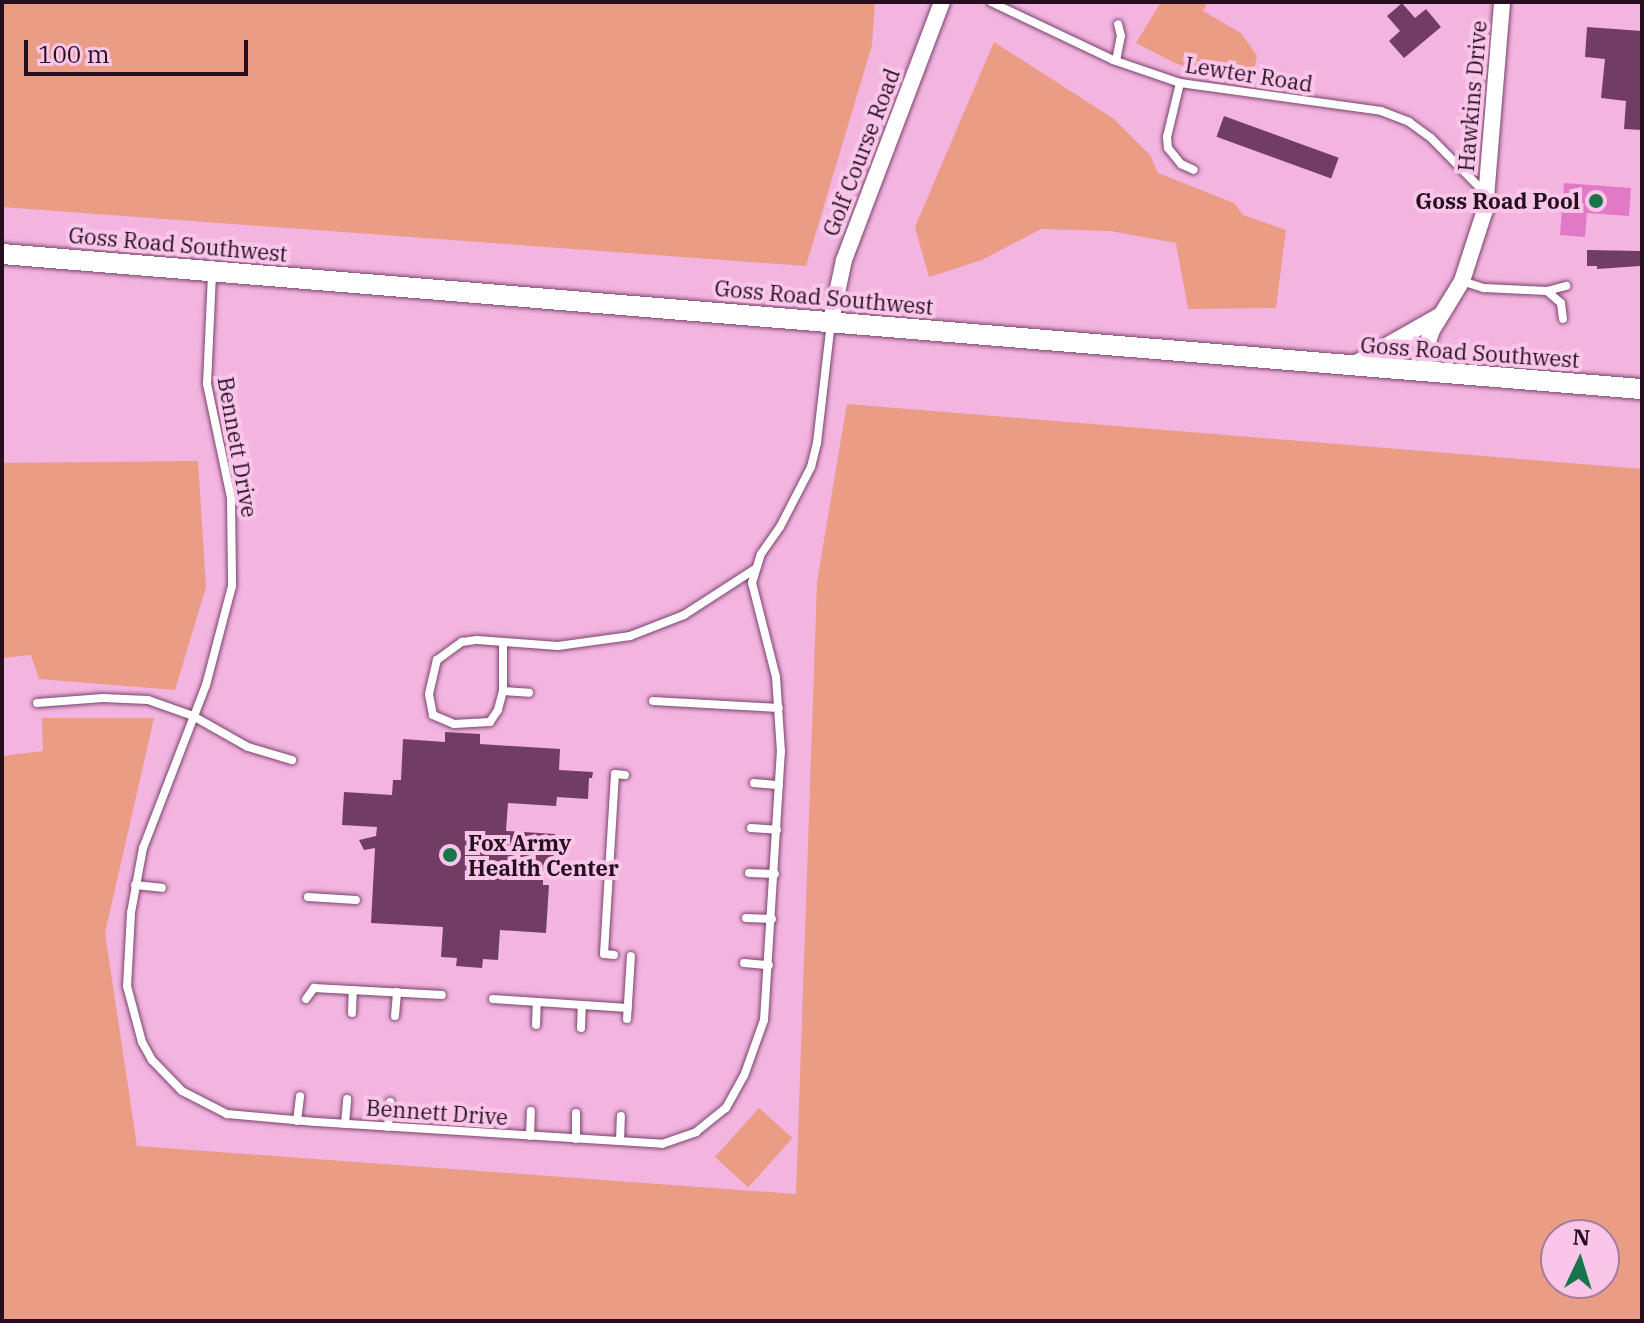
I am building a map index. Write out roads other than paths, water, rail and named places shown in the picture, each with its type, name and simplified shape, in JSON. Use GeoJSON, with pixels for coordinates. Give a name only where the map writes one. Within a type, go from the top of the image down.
{"type":"FeatureCollection","features":[{"type":"Feature","properties":{"kind":"street","name":"Golf Course Road"},"geometry":{"type":"LineString","coordinates":[[831,321],[844,260],[942,2]]}},
{"type":"Feature","properties":{"kind":"street","name":"Hawkins Drive"},"geometry":{"type":"LineString","coordinates":[[1424,372],[1426,348],[1440,315],[1462,281],[1475,248],[1487,194],[1502,2]]}},
{"type":"Feature","properties":{"kind":"street","name":"Goss Road Southwest"},"geometry":{"type":"LineString","coordinates":[[2,254],[1642,389]]}},
{"type":"Feature","properties":{"kind":"street"},"geometry":{"type":"LineString","coordinates":[[1351,367],[1440,315]]}},
{"type":"Feature","properties":{"kind":"lane","name":"Lewter Road"},"geometry":{"type":"LineString","coordinates":[[991,2],[1116,61],[1180,83],[1381,111],[1409,122],[1431,138],[1487,194]]}},
{"type":"Feature","properties":{"kind":"lane"},"geometry":{"type":"LineString","coordinates":[[1116,61],[1121,36],[1118,24]]}},
{"type":"Feature","properties":{"kind":"lane"},"geometry":{"type":"LineString","coordinates":[[1180,83],[1167,137],[1168,148],[1181,164],[1194,170]]}},
{"type":"Feature","properties":{"kind":"lane","name":"Bennett Drive"},"geometry":{"type":"LineString","coordinates":[[212,271],[207,384],[231,498],[234,559],[228,611],[193,716],[151,823],[135,885],[127,986],[134,1020],[152,1060],[182,1091],[227,1114],[662,1144],[696,1132],[726,1108],[758,1042],[769,965],[775,874],[779,708],[769,644],[754,598],[755,569]]}},
{"type":"Feature","properties":{"kind":"lane"},"geometry":{"type":"LineString","coordinates":[[1462,281],[1484,288],[1547,291],[1566,286]]}},
{"type":"Feature","properties":{"kind":"lane"},"geometry":{"type":"LineString","coordinates":[[1547,291],[1561,303],[1563,319]]}},
{"type":"Feature","properties":{"kind":"lane"},"geometry":{"type":"LineString","coordinates":[[503,643],[503,691],[498,710],[490,722],[472,726],[442,722],[429,708],[431,676],[437,660],[446,650],[477,640],[558,646],[630,636],[684,615],[755,569],[811,467],[817,443],[831,321]]}},
{"type":"Feature","properties":{"kind":"lane"},"geometry":{"type":"LineString","coordinates":[[503,691],[529,693]]}},
{"type":"Feature","properties":{"kind":"lane"},"geometry":{"type":"LineString","coordinates":[[37,703],[103,698],[148,700],[193,716],[248,747],[292,760]]}},
{"type":"Feature","properties":{"kind":"lane"},"geometry":{"type":"LineString","coordinates":[[653,701],[779,708]]}},
{"type":"Feature","properties":{"kind":"lane"},"geometry":{"type":"LineString","coordinates":[[614,955],[604,954],[612,909],[617,819],[615,774],[625,775]]}},
{"type":"Feature","properties":{"kind":"lane"},"geometry":{"type":"LineString","coordinates":[[754,783],[779,785]]}},
{"type":"Feature","properties":{"kind":"lane"},"geometry":{"type":"LineString","coordinates":[[751,828],[777,830]]}},
{"type":"Feature","properties":{"kind":"lane"},"geometry":{"type":"LineString","coordinates":[[749,873],[775,874]]}},
{"type":"Feature","properties":{"kind":"lane"},"geometry":{"type":"LineString","coordinates":[[135,885],[162,888]]}},
{"type":"Feature","properties":{"kind":"lane"},"geometry":{"type":"LineString","coordinates":[[308,897],[356,900]]}},
{"type":"Feature","properties":{"kind":"lane"},"geometry":{"type":"LineString","coordinates":[[746,918],[772,919]]}},
{"type":"Feature","properties":{"kind":"lane"},"geometry":{"type":"LineString","coordinates":[[627,1019],[631,956]]}},
{"type":"Feature","properties":{"kind":"lane"},"geometry":{"type":"LineString","coordinates":[[744,963],[769,965]]}},
{"type":"Feature","properties":{"kind":"lane"},"geometry":{"type":"LineString","coordinates":[[306,999],[314,988],[442,995]]}},
{"type":"Feature","properties":{"kind":"lane"},"geometry":{"type":"LineString","coordinates":[[352,1013],[353,990]]}},
{"type":"Feature","properties":{"kind":"lane"},"geometry":{"type":"LineString","coordinates":[[395,1016],[397,992]]}},
{"type":"Feature","properties":{"kind":"lane"},"geometry":{"type":"LineString","coordinates":[[493,999],[628,1008]]}},
{"type":"Feature","properties":{"kind":"lane"},"geometry":{"type":"LineString","coordinates":[[536,1025],[537,1002]]}},
{"type":"Feature","properties":{"kind":"lane"},"geometry":{"type":"LineString","coordinates":[[581,1028],[582,1005]]}},
{"type":"Feature","properties":{"kind":"lane"},"geometry":{"type":"LineString","coordinates":[[297,1121],[300,1096]]}},
{"type":"Feature","properties":{"kind":"lane"},"geometry":{"type":"LineString","coordinates":[[345,1124],[347,1099]]}},
{"type":"Feature","properties":{"kind":"lane"},"geometry":{"type":"LineString","coordinates":[[388,1127],[390,1102]]}},
{"type":"Feature","properties":{"kind":"lane"},"geometry":{"type":"LineString","coordinates":[[530,1136],[531,1111]]}},
{"type":"Feature","properties":{"kind":"lane"},"geometry":{"type":"LineString","coordinates":[[576,1113],[576,1139]]}},
{"type":"Feature","properties":{"kind":"lane"},"geometry":{"type":"LineString","coordinates":[[620,1141],[621,1116]]}},
{"type":"Feature","properties":{"kind":"place","name":"Goss Road Pool"},"geometry":{"type":"Point","coordinates":[1596,201]}},
{"type":"Feature","properties":{"kind":"place","name":"Fox Army Health Center"},"geometry":{"type":"Point","coordinates":[450,855]}}]}
